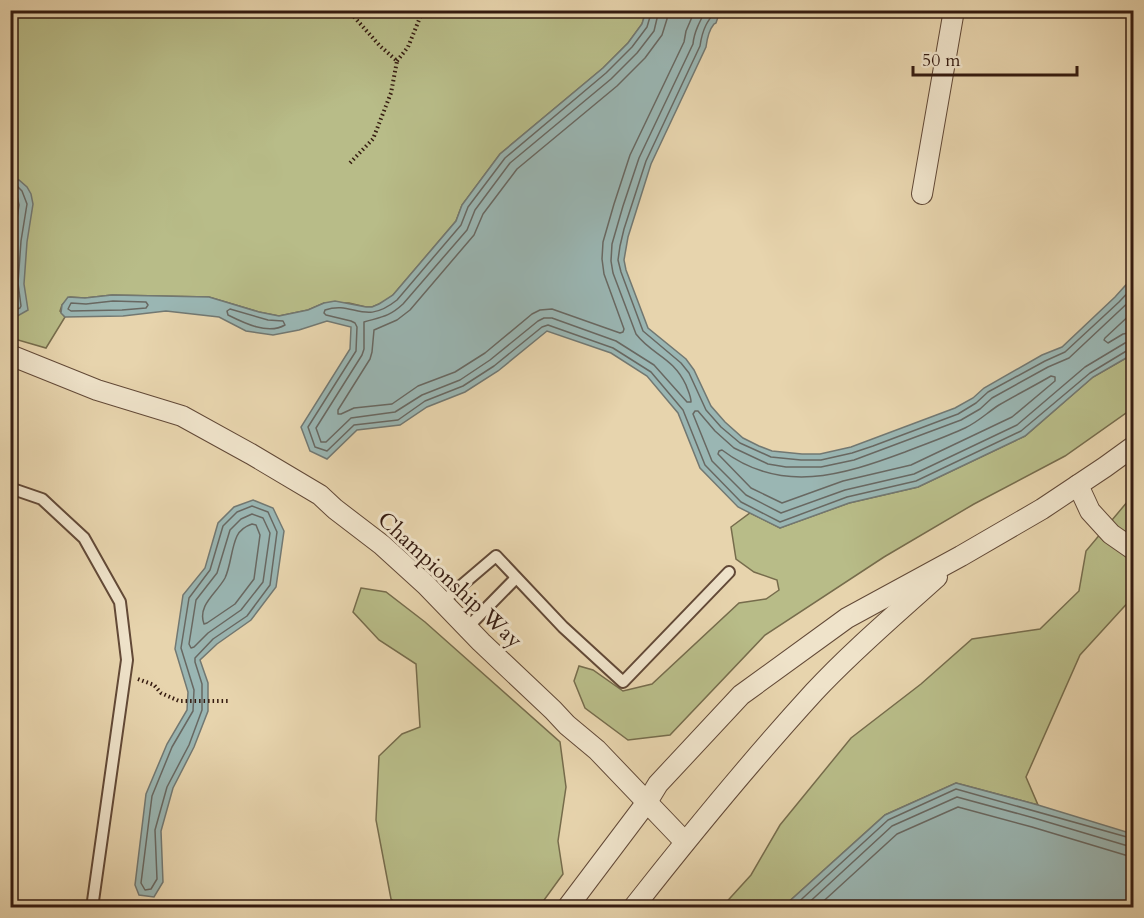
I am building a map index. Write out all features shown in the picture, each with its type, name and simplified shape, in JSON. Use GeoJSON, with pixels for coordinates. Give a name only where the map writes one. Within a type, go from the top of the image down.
{"type":"FeatureCollection","features":[{"type":"Feature","properties":{"kind":"street"},"geometry":{"type":"LineString","coordinates":[[922,194],[954,10]]}},
{"type":"Feature","properties":{"kind":"street","name":"Championship Way"},"geometry":{"type":"LineString","coordinates":[[10,355],[98,390],[182,416],[320,495],[334,509],[382,545],[426,585],[567,725],[597,750],[685,842]]}},
{"type":"Feature","properties":{"kind":"street"},"geometry":{"type":"LineString","coordinates":[[567,908],[658,784],[741,695],[847,618],[1042,509],[1134,446]]}},
{"type":"Feature","properties":{"kind":"street"},"geometry":{"type":"LineString","coordinates":[[1078,485],[1090,511],[1110,534],[1134,550]]}},
{"type":"Feature","properties":{"kind":"street"},"geometry":{"type":"LineString","coordinates":[[633,908],[685,842],[815,690],[961,556]]}},
{"type":"Feature","properties":{"kind":"lane"},"geometry":{"type":"LineString","coordinates":[[10,488],[42,499],[84,538],[120,602],[127,660],[92,908]]}},
{"type":"Feature","properties":{"kind":"lane"},"geometry":{"type":"LineString","coordinates":[[442,602],[496,556],[563,627],[623,682],[729,572]]}},
{"type":"Feature","properties":{"kind":"lane"},"geometry":{"type":"LineString","coordinates":[[467,628],[516,578]]}},
{"type":"Feature","properties":{"kind":"path"},"geometry":{"type":"LineString","coordinates":[[348,10],[380,46],[397,61]]}},
{"type":"Feature","properties":{"kind":"path"},"geometry":{"type":"LineString","coordinates":[[350,163],[373,139],[391,93],[397,61],[408,47],[423,10]]}},
{"type":"Feature","properties":{"kind":"path"},"geometry":{"type":"LineString","coordinates":[[137,679],[153,685],[161,693],[179,701],[229,701]]}},
{"type":"Feature","properties":{"kind":"green space"},"geometry":{"type":"Polygon","coordinates":[[[10,11],[646,11],[642,24],[628,43],[603,68],[500,154],[462,205],[456,221],[386,301],[372,307],[349,303],[324,303],[308,310],[279,316],[209,297],[112,295],[70,297],[62,305],[60,311],[65,317],[46,348],[11,338],[10,11]]]}},
{"type":"Feature","properties":{"kind":"green space"},"geometry":{"type":"Polygon","coordinates":[[[1133,354],[1133,408],[1065,456],[974,504],[884,557],[765,635],[670,735],[628,740],[585,708],[574,681],[579,666],[593,670],[623,691],[652,684],[739,603],[766,599],[779,590],[777,580],[754,572],[736,559],[731,527],[750,513],[780,528],[849,503],[918,487],[1025,436],[1093,377],[1133,354]]]}},
{"type":"Feature","properties":{"kind":"green space"},"geometry":{"type":"Polygon","coordinates":[[[1133,495],[1133,597],[1080,655],[1026,777],[1038,805],[956,783],[885,815],[783,907],[721,908],[751,875],[780,825],[851,738],[921,684],[972,639],[1040,629],[1079,591],[1086,551],[1133,495]]]}},
{"type":"Feature","properties":{"kind":"green space"},"geometry":{"type":"Polygon","coordinates":[[[361,588],[386,592],[425,622],[560,742],[566,787],[558,841],[563,874],[539,907],[402,907],[391,899],[376,820],[379,756],[402,734],[420,727],[416,664],[379,640],[353,612],[361,588]]]}},
{"type":"Feature","properties":{"kind":"water"},"geometry":{"type":"Polygon","coordinates":[[[646,11],[720,11],[706,47],[651,164],[628,237],[624,260],[648,328],[686,359],[694,370],[711,406],[743,438],[772,451],[820,454],[851,447],[955,408],[973,398],[984,388],[1042,355],[1062,347],[1133,277],[1133,354],[1093,377],[1025,436],[918,487],[849,503],[780,528],[738,507],[700,468],[678,413],[647,376],[611,353],[547,331],[498,371],[465,392],[427,407],[400,425],[357,430],[327,459],[310,451],[301,427],[350,349],[351,327],[327,321],[273,335],[246,331],[219,317],[166,311],[123,316],[65,317],[61,313],[62,305],[68,297],[112,295],[209,297],[279,316],[335,301],[366,307],[379,304],[393,295],[456,221],[462,205],[500,154],[603,68],[628,43],[642,24],[646,11]]]}},
{"type":"Feature","properties":{"kind":"water"},"geometry":{"type":"Polygon","coordinates":[[[10,178],[19,180],[27,187],[33,204],[24,284],[28,310],[14,318],[10,317],[10,178]]]}},
{"type":"Feature","properties":{"kind":"water"},"geometry":{"type":"Polygon","coordinates":[[[253,500],[273,508],[284,531],[276,587],[251,620],[217,644],[200,660],[208,683],[208,711],[194,747],[173,788],[161,831],[163,882],[154,897],[139,895],[135,885],[146,794],[167,744],[187,710],[188,692],[175,649],[183,595],[205,568],[218,523],[234,507],[253,500]]]}},
{"type":"Feature","properties":{"kind":"water"},"geometry":{"type":"Polygon","coordinates":[[[956,783],[1133,834],[1133,907],[783,907],[885,815],[956,783]]]}}]}
